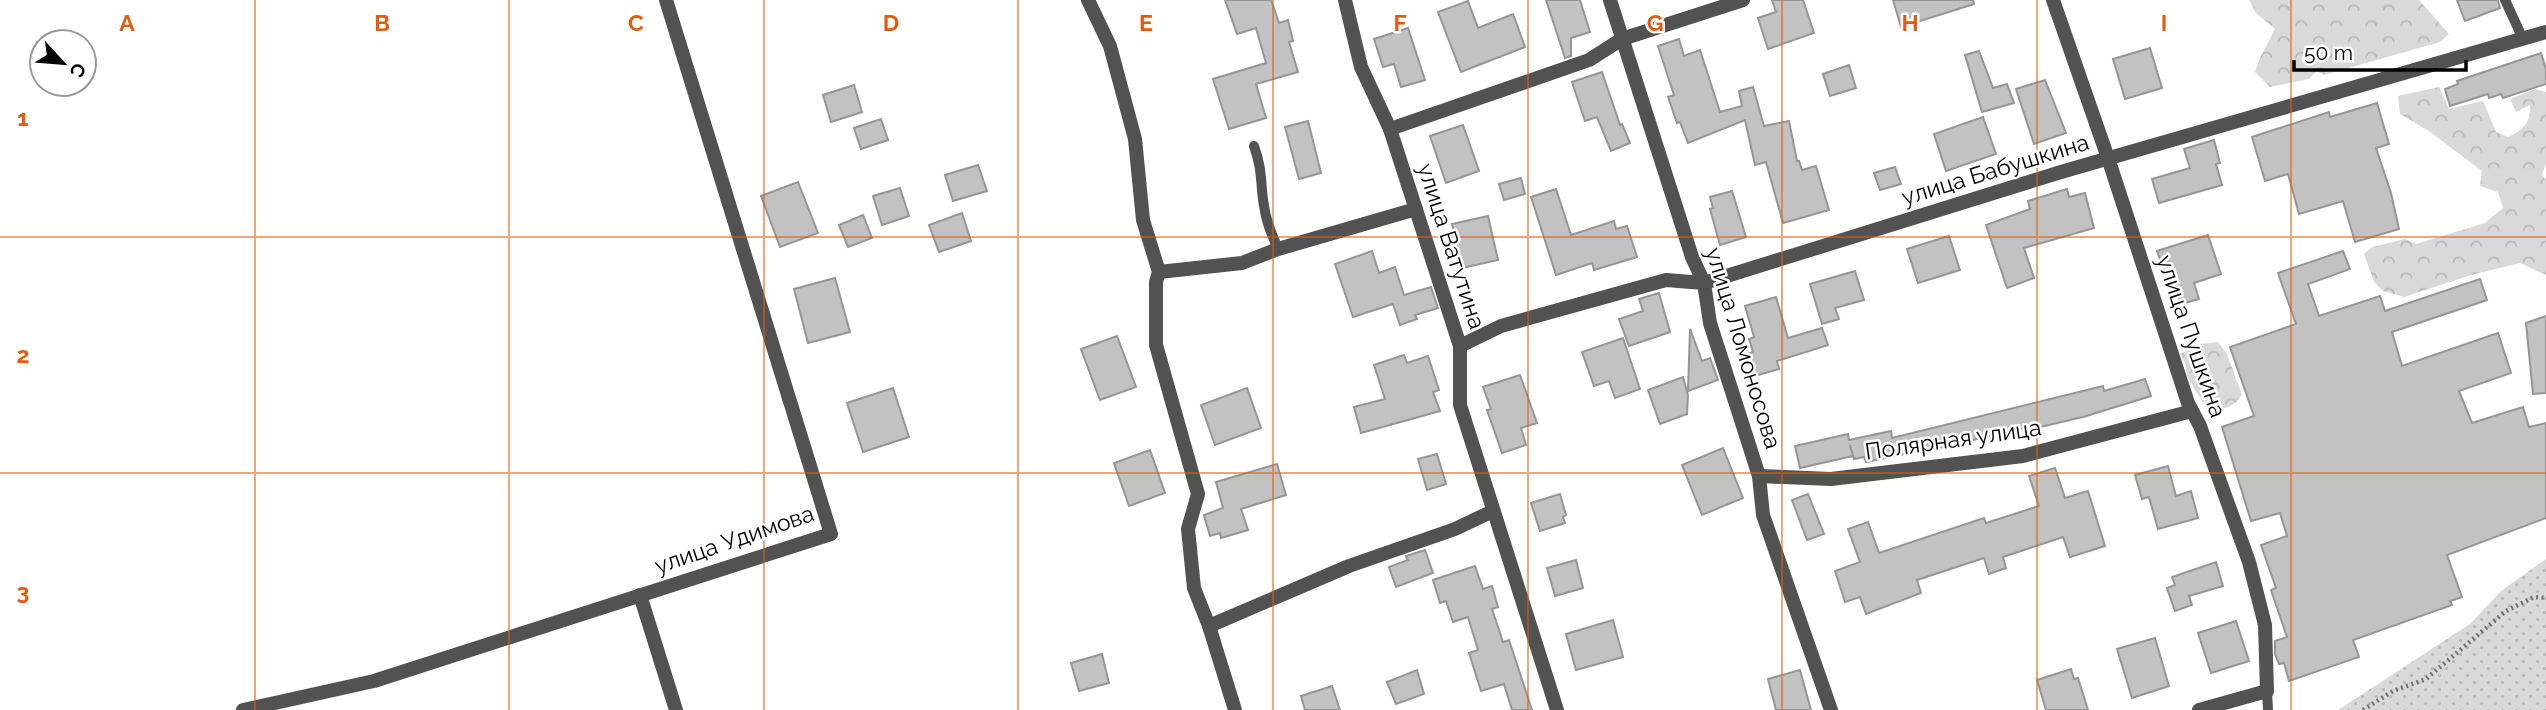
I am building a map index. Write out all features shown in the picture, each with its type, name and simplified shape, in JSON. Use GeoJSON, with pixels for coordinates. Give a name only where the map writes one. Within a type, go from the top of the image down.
{"type":"FeatureCollection","features":[{"type":"Feature","properties":{"kind":"street","name":"улица Удимова"},"geometry":{"type":"LineString","coordinates":[[243,710],[374,681],[831,534],[666,0]]}},
{"type":"Feature","properties":{"kind":"street"},"geometry":{"type":"LineString","coordinates":[[1088,0],[1110,46],[1135,139],[1143,220],[1159,272],[1156,282],[1156,345],[1198,494],[1188,529],[1194,588],[1209,626],[1235,710]]}},
{"type":"Feature","properties":{"kind":"street","name":"улица Ватутина"},"geometry":{"type":"LineString","coordinates":[[1345,0],[1361,68],[1390,129],[1460,346],[1460,405],[1557,710]]}},
{"type":"Feature","properties":{"kind":"street","name":"улица Ломоносова"},"geometry":{"type":"LineString","coordinates":[[1610,0],[1692,257],[1704,283],[1710,323],[1759,476],[1763,515],[1830,710]]}},
{"type":"Feature","properties":{"kind":"street"},"geometry":{"type":"LineString","coordinates":[[1390,129],[1589,60],[1622,39],[1743,0]]}},
{"type":"Feature","properties":{"kind":"street","name":"улица Пушкина"},"geometry":{"type":"LineString","coordinates":[[2053,0],[2192,411],[2200,426],[2249,562],[2265,625],[2267,691]]}},
{"type":"Feature","properties":{"kind":"street","name":"улица Бабушкина"},"geometry":{"type":"LineString","coordinates":[[1460,346],[1501,326],[1666,280],[1704,283],[2108,158],[2546,32]]}},
{"type":"Feature","properties":{"kind":"street"},"geometry":{"type":"LineString","coordinates":[[1159,272],[1242,263],[1278,248],[1416,209]]}},
{"type":"Feature","properties":{"kind":"street","name":"Полярная улица"},"geometry":{"type":"LineString","coordinates":[[1759,476],[1831,479],[2023,456],[2192,411]]}},
{"type":"Feature","properties":{"kind":"street"},"geometry":{"type":"LineString","coordinates":[[1209,626],[1349,566],[1455,529],[1493,511]]}},
{"type":"Feature","properties":{"kind":"street"},"geometry":{"type":"LineString","coordinates":[[640,595],[676,710]]}},
{"type":"Feature","properties":{"kind":"street"},"geometry":{"type":"LineString","coordinates":[[2199,710],[2267,691]]}},
{"type":"Feature","properties":{"kind":"lane"},"geometry":{"type":"LineString","coordinates":[[2505,0],[2523,39]]}},
{"type":"Feature","properties":{"kind":"lane"},"geometry":{"type":"LineString","coordinates":[[1255,146],[1262,166],[1268,225],[1278,248]]}},
{"type":"Feature","properties":{"kind":"lane"},"geometry":{"type":"LineString","coordinates":[[2267,691],[2268,710]]}},
{"type":"Feature","properties":{"kind":"path"},"geometry":{"type":"LineString","coordinates":[[2362,710],[2393,691],[2426,679],[2506,611],[2534,597],[2546,598]]}},
{"type":"Feature","properties":{"kind":"green space"},"geometry":{"type":"Polygon","coordinates":[[[2249,0],[2419,0],[2449,34],[2440,42],[2324,75],[2316,71],[2309,79],[2270,87],[2255,72],[2275,29],[2256,13],[2249,0]]]}},
{"type":"Feature","properties":{"kind":"green space"},"geometry":{"type":"Polygon","coordinates":[[[2439,87],[2449,109],[2483,101],[2496,132],[2508,137],[2525,125],[2530,111],[2530,105],[2516,112],[2510,99],[2535,89],[2546,92],[2546,163],[2542,175],[2546,180],[2546,275],[2520,263],[2471,275],[2404,297],[2383,291],[2374,282],[2364,254],[2372,247],[2405,239],[2416,244],[2485,223],[2503,208],[2498,192],[2480,186],[2482,171],[2429,131],[2400,114],[2398,96],[2439,87]]]}},
{"type":"Feature","properties":{"kind":"green space"},"geometry":{"type":"Polygon","coordinates":[[[2218,342],[2227,354],[2242,395],[2232,405],[2208,411],[2187,376],[2180,354],[2200,344],[2218,342]]]}},
{"type":"Feature","properties":{"kind":"green space"},"geometry":{"type":"Polygon","coordinates":[[[2546,559],[2546,710],[2338,710],[2470,624],[2501,591],[2546,559]]]}},
{"type":"Feature","properties":{"kind":"building"},"geometry":{"type":"Polygon","coordinates":[[[1225,0],[1271,0],[1279,23],[1288,20],[1293,41],[1289,42],[1298,72],[1256,84],[1266,118],[1229,129],[1213,79],[1266,63],[1256,28],[1237,34],[1225,0]]]}},
{"type":"Feature","properties":{"kind":"building"},"geometry":{"type":"Polygon","coordinates":[[[1546,0],[1580,0],[1590,32],[1571,38],[1571,56],[1565,58],[1546,0]]]}},
{"type":"Feature","properties":{"kind":"building"},"geometry":{"type":"Polygon","coordinates":[[[1772,0],[1803,0],[1814,33],[1768,49],[1758,18],[1776,12],[1772,0]]]}},
{"type":"Feature","properties":{"kind":"building"},"geometry":{"type":"Polygon","coordinates":[[[1893,0],[1973,0],[1974,4],[1901,27],[1893,0]]]}},
{"type":"Feature","properties":{"kind":"building"},"geometry":{"type":"Polygon","coordinates":[[[2457,0],[2498,0],[2500,8],[2465,21],[2457,0]]]}},
{"type":"Feature","properties":{"kind":"building"},"geometry":{"type":"Polygon","coordinates":[[[1468,1],[1478,28],[1513,14],[1525,47],[1461,72],[1438,12],[1468,1]]]}},
{"type":"Feature","properties":{"kind":"building"},"geometry":{"type":"Polygon","coordinates":[[[1408,28],[1425,80],[1401,87],[1394,64],[1383,67],[1374,39],[1408,28]]]}},
{"type":"Feature","properties":{"kind":"building"},"geometry":{"type":"Polygon","coordinates":[[[1679,39],[1684,56],[1700,50],[1720,112],[1742,106],[1739,91],[1753,87],[1764,126],[1789,121],[1797,161],[1802,170],[1816,166],[1829,210],[1783,223],[1766,162],[1755,165],[1745,120],[1688,143],[1680,122],[1677,123],[1668,97],[1674,95],[1658,46],[1679,39]]]}},
{"type":"Feature","properties":{"kind":"building"},"geometry":{"type":"Polygon","coordinates":[[[2150,48],[2162,88],[2125,99],[2113,59],[2150,48]]]}},
{"type":"Feature","properties":{"kind":"building"},"geometry":{"type":"Polygon","coordinates":[[[1979,51],[1993,88],[2007,84],[2014,103],[1982,112],[1965,55],[1979,51]]]}},
{"type":"Feature","properties":{"kind":"building"},"geometry":{"type":"Polygon","coordinates":[[[2541,53],[2546,69],[2546,84],[2503,98],[2501,94],[2489,98],[2488,94],[2450,106],[2445,89],[2458,84],[2457,81],[2541,53]]]}},
{"type":"Feature","properties":{"kind":"building"},"geometry":{"type":"Polygon","coordinates":[[[1849,65],[1856,88],[1830,96],[1823,74],[1849,65]]]}},
{"type":"Feature","properties":{"kind":"building"},"geometry":{"type":"Polygon","coordinates":[[[1602,72],[1620,125],[1622,124],[1630,143],[1611,151],[1597,117],[1585,121],[1572,82],[1602,72]]]}},
{"type":"Feature","properties":{"kind":"building"},"geometry":{"type":"Polygon","coordinates":[[[2045,80],[2066,133],[2034,144],[2016,89],[2045,80]]]}},
{"type":"Feature","properties":{"kind":"building"},"geometry":{"type":"Polygon","coordinates":[[[854,85],[862,112],[831,122],[823,95],[854,85]]]}},
{"type":"Feature","properties":{"kind":"building"},"geometry":{"type":"Polygon","coordinates":[[[2377,103],[2389,144],[2376,148],[2391,193],[2399,229],[2355,242],[2343,201],[2299,214],[2288,174],[2265,181],[2252,137],[2329,112],[2330,117],[2377,103]]]}},
{"type":"Feature","properties":{"kind":"building"},"geometry":{"type":"Polygon","coordinates":[[[1983,117],[1996,154],[1946,171],[1934,134],[1983,117]]]}},
{"type":"Feature","properties":{"kind":"building"},"geometry":{"type":"Polygon","coordinates":[[[881,119],[888,140],[861,149],[854,128],[881,119]]]}},
{"type":"Feature","properties":{"kind":"building"},"geometry":{"type":"Polygon","coordinates":[[[1308,121],[1321,173],[1299,179],[1285,127],[1308,121]]]}},
{"type":"Feature","properties":{"kind":"building"},"geometry":{"type":"Polygon","coordinates":[[[1463,125],[1479,171],[1446,183],[1430,136],[1463,125]]]}},
{"type":"Feature","properties":{"kind":"building"},"geometry":{"type":"Polygon","coordinates":[[[2214,140],[2220,163],[2216,164],[2222,185],[2159,203],[2152,179],[2190,168],[2184,149],[2214,140]]]}},
{"type":"Feature","properties":{"kind":"building"},"geometry":{"type":"Polygon","coordinates":[[[978,165],[987,191],[953,201],[945,175],[978,165]]]}},
{"type":"Feature","properties":{"kind":"building"},"geometry":{"type":"Polygon","coordinates":[[[1895,167],[1901,184],[1880,190],[1874,173],[1895,167]]]}},
{"type":"Feature","properties":{"kind":"building"},"geometry":{"type":"Polygon","coordinates":[[[1521,178],[1525,194],[1504,200],[1499,184],[1521,178]]]}},
{"type":"Feature","properties":{"kind":"building"},"geometry":{"type":"Polygon","coordinates":[[[798,182],[818,233],[780,247],[761,196],[798,182]]]}},
{"type":"Feature","properties":{"kind":"building"},"geometry":{"type":"Polygon","coordinates":[[[900,188],[909,216],[882,225],[873,196],[900,188]]]}},
{"type":"Feature","properties":{"kind":"building"},"geometry":{"type":"Polygon","coordinates":[[[1556,189],[1571,235],[1614,221],[1616,229],[1627,226],[1637,257],[1594,270],[1592,263],[1556,275],[1531,197],[1556,189]]]}},
{"type":"Feature","properties":{"kind":"building"},"geometry":{"type":"Polygon","coordinates":[[[2067,189],[2069,197],[2085,193],[2094,228],[2024,248],[2034,278],[2007,288],[1986,225],[2030,209],[2028,201],[2067,189]]]}},
{"type":"Feature","properties":{"kind":"building"},"geometry":{"type":"Polygon","coordinates":[[[1732,191],[1746,237],[1720,245],[1710,209],[1713,208],[1710,197],[1732,191]]]}},
{"type":"Feature","properties":{"kind":"building"},"geometry":{"type":"Polygon","coordinates":[[[962,213],[971,241],[939,252],[929,225],[962,213]]]}},
{"type":"Feature","properties":{"kind":"building"},"geometry":{"type":"Polygon","coordinates":[[[863,215],[872,238],[848,247],[839,225],[863,215]]]}},
{"type":"Feature","properties":{"kind":"building"},"geometry":{"type":"Polygon","coordinates":[[[1488,216],[1498,260],[1462,268],[1452,224],[1488,216]]]}},
{"type":"Feature","properties":{"kind":"building"},"geometry":{"type":"Polygon","coordinates":[[[2208,235],[2221,274],[2194,283],[2199,299],[2181,304],[2169,267],[2163,268],[2157,251],[2208,235]]]}},
{"type":"Feature","properties":{"kind":"building"},"geometry":{"type":"Polygon","coordinates":[[[1949,236],[1960,270],[1918,283],[1907,249],[1949,236]]]}},
{"type":"Feature","properties":{"kind":"building"},"geometry":{"type":"Polygon","coordinates":[[[1372,251],[1379,273],[1395,267],[1404,295],[1431,287],[1438,308],[1415,315],[1417,319],[1400,325],[1393,304],[1353,317],[1335,264],[1372,251]]]}},
{"type":"Feature","properties":{"kind":"building"},"geometry":{"type":"Polygon","coordinates":[[[2343,251],[2350,269],[2308,284],[2319,316],[2380,296],[2385,311],[2480,279],[2487,300],[2392,332],[2402,366],[2498,333],[2511,373],[2459,391],[2472,423],[2523,407],[2529,427],[2546,423],[2546,518],[2447,555],[2462,597],[2450,601],[2452,605],[2353,640],[2359,657],[2289,681],[2284,663],[2279,664],[2275,654],[2275,641],[2287,637],[2271,590],[2276,588],[2261,545],[2287,536],[2280,513],[2251,521],[2222,427],[2254,416],[2230,347],[2296,324],[2278,273],[2343,251]]]}},
{"type":"Feature","properties":{"kind":"building"},"geometry":{"type":"Polygon","coordinates":[[[1855,271],[1864,300],[1835,308],[1839,319],[1822,324],[1810,284],[1855,271]]]}},
{"type":"Feature","properties":{"kind":"building"},"geometry":{"type":"Polygon","coordinates":[[[835,278],[850,332],[808,343],[794,289],[835,278]]]}},
{"type":"Feature","properties":{"kind":"building"},"geometry":{"type":"Polygon","coordinates":[[[1659,293],[1670,332],[1629,346],[1619,319],[1643,311],[1639,299],[1659,293]]]}},
{"type":"Feature","properties":{"kind":"building"},"geometry":{"type":"Polygon","coordinates":[[[1776,297],[1788,338],[1822,328],[1828,345],[1777,361],[1779,369],[1755,376],[1748,354],[1753,352],[1749,339],[1754,337],[1745,306],[1776,297]]]}},
{"type":"Feature","properties":{"kind":"building"},"geometry":{"type":"Polygon","coordinates":[[[2546,316],[2546,393],[2533,394],[2526,323],[2546,316]]]}},
{"type":"Feature","properties":{"kind":"building"},"geometry":{"type":"Polygon","coordinates":[[[1690,329],[1702,361],[1710,358],[1718,380],[1688,391],[1690,329]]]}},
{"type":"Feature","properties":{"kind":"building"},"geometry":{"type":"Polygon","coordinates":[[[1117,336],[1136,387],[1100,400],[1081,349],[1117,336]]]}},
{"type":"Feature","properties":{"kind":"building"},"geometry":{"type":"Polygon","coordinates":[[[1623,338],[1640,389],[1615,398],[1609,381],[1594,386],[1582,352],[1623,338]]]}},
{"type":"Feature","properties":{"kind":"building"},"geometry":{"type":"Polygon","coordinates":[[[1404,355],[1407,363],[1428,356],[1439,390],[1433,392],[1440,411],[1361,433],[1354,407],[1385,399],[1374,365],[1404,355]]]}},
{"type":"Feature","properties":{"kind":"building"},"geometry":{"type":"Polygon","coordinates":[[[1520,375],[1537,423],[1521,428],[1526,445],[1502,453],[1487,410],[1491,409],[1483,387],[1520,375]]]}},
{"type":"Feature","properties":{"kind":"building"},"geometry":{"type":"Polygon","coordinates":[[[1683,377],[1688,395],[1687,414],[1660,424],[1648,390],[1683,377]]]}},
{"type":"Feature","properties":{"kind":"building"},"geometry":{"type":"Polygon","coordinates":[[[2145,379],[2151,396],[2083,417],[2036,428],[2036,425],[1918,453],[1866,462],[1864,457],[1854,459],[1850,445],[1853,456],[1800,468],[1795,446],[1848,434],[1849,440],[1891,431],[1892,438],[2103,386],[2104,391],[2145,379]]]}},
{"type":"Feature","properties":{"kind":"building"},"geometry":{"type":"Polygon","coordinates":[[[893,388],[909,437],[863,452],[847,403],[893,388]]]}},
{"type":"Feature","properties":{"kind":"building"},"geometry":{"type":"Polygon","coordinates":[[[1247,388],[1261,428],[1215,445],[1201,405],[1247,388]]]}},
{"type":"Feature","properties":{"kind":"building"},"geometry":{"type":"Polygon","coordinates":[[[1723,448],[1743,498],[1702,515],[1682,465],[1723,448]]]}},
{"type":"Feature","properties":{"kind":"building"},"geometry":{"type":"Polygon","coordinates":[[[1150,450],[1165,493],[1129,506],[1114,463],[1150,450]]]}},
{"type":"Feature","properties":{"kind":"building"},"geometry":{"type":"Polygon","coordinates":[[[1437,454],[1446,484],[1427,490],[1418,459],[1437,454]]]}},
{"type":"Feature","properties":{"kind":"building"},"geometry":{"type":"Polygon","coordinates":[[[1277,464],[1286,495],[1241,509],[1248,530],[1221,538],[1220,533],[1210,536],[1204,515],[1223,508],[1216,482],[1277,464]]]}},
{"type":"Feature","properties":{"kind":"building"},"geometry":{"type":"Polygon","coordinates":[[[2168,466],[2176,496],[2191,491],[2198,518],[2158,529],[2149,497],[2142,499],[2135,475],[2168,466]]]}},
{"type":"Feature","properties":{"kind":"building"},"geometry":{"type":"Polygon","coordinates":[[[2055,468],[2065,498],[2088,491],[2105,546],[2070,557],[2063,537],[2003,557],[2006,568],[1989,574],[1984,558],[1917,580],[1921,593],[1866,614],[1860,597],[1845,602],[1835,571],[1860,562],[1848,529],[1868,522],[1879,553],[1984,518],[1986,523],[2039,506],[2029,476],[2055,468]]]}},
{"type":"Feature","properties":{"kind":"building"},"geometry":{"type":"Polygon","coordinates":[[[1560,494],[1566,515],[1563,517],[1565,523],[1540,531],[1531,503],[1560,494]]]}},
{"type":"Feature","properties":{"kind":"building"},"geometry":{"type":"Polygon","coordinates":[[[1808,494],[1824,534],[1807,540],[1792,500],[1808,494]]]}},
{"type":"Feature","properties":{"kind":"building"},"geometry":{"type":"Polygon","coordinates":[[[1425,550],[1433,573],[1396,587],[1389,567],[1408,560],[1406,556],[1425,550]]]}},
{"type":"Feature","properties":{"kind":"building"},"geometry":{"type":"Polygon","coordinates":[[[1576,560],[1583,588],[1555,596],[1547,568],[1576,560]]]}},
{"type":"Feature","properties":{"kind":"building"},"geometry":{"type":"Polygon","coordinates":[[[2216,562],[2223,586],[2189,596],[2192,605],[2175,611],[2167,588],[2175,585],[2172,577],[2216,562]]]}},
{"type":"Feature","properties":{"kind":"building"},"geometry":{"type":"Polygon","coordinates":[[[1475,566],[1483,589],[1492,586],[1498,607],[1492,609],[1503,642],[1509,640],[1532,710],[1512,710],[1504,684],[1481,691],[1469,653],[1478,650],[1468,617],[1453,622],[1446,601],[1440,603],[1433,580],[1475,566]]]}},
{"type":"Feature","properties":{"kind":"building"},"geometry":{"type":"Polygon","coordinates":[[[1613,620],[1623,657],[1576,670],[1566,634],[1613,620]]]}},
{"type":"Feature","properties":{"kind":"building"},"geometry":{"type":"Polygon","coordinates":[[[2236,621],[2249,661],[2211,673],[2198,633],[2236,621]]]}},
{"type":"Feature","properties":{"kind":"building"},"geometry":{"type":"Polygon","coordinates":[[[2155,638],[2169,686],[2132,698],[2117,649],[2155,638]]]}},
{"type":"Feature","properties":{"kind":"building"},"geometry":{"type":"Polygon","coordinates":[[[1102,654],[1109,683],[1079,691],[1071,663],[1102,654]]]}},
{"type":"Feature","properties":{"kind":"building"},"geometry":{"type":"Polygon","coordinates":[[[2071,669],[2074,679],[2078,678],[2088,710],[2046,710],[2037,680],[2071,669]]]}},
{"type":"Feature","properties":{"kind":"building"},"geometry":{"type":"Polygon","coordinates":[[[1417,670],[1424,694],[1396,704],[1387,682],[1417,670]]]}},
{"type":"Feature","properties":{"kind":"building"},"geometry":{"type":"Polygon","coordinates":[[[1800,670],[1811,710],[1776,710],[1768,679],[1800,670]]]}},
{"type":"Feature","properties":{"kind":"building"},"geometry":{"type":"Polygon","coordinates":[[[1332,686],[1340,710],[1305,710],[1301,696],[1332,686]]]}}]}
